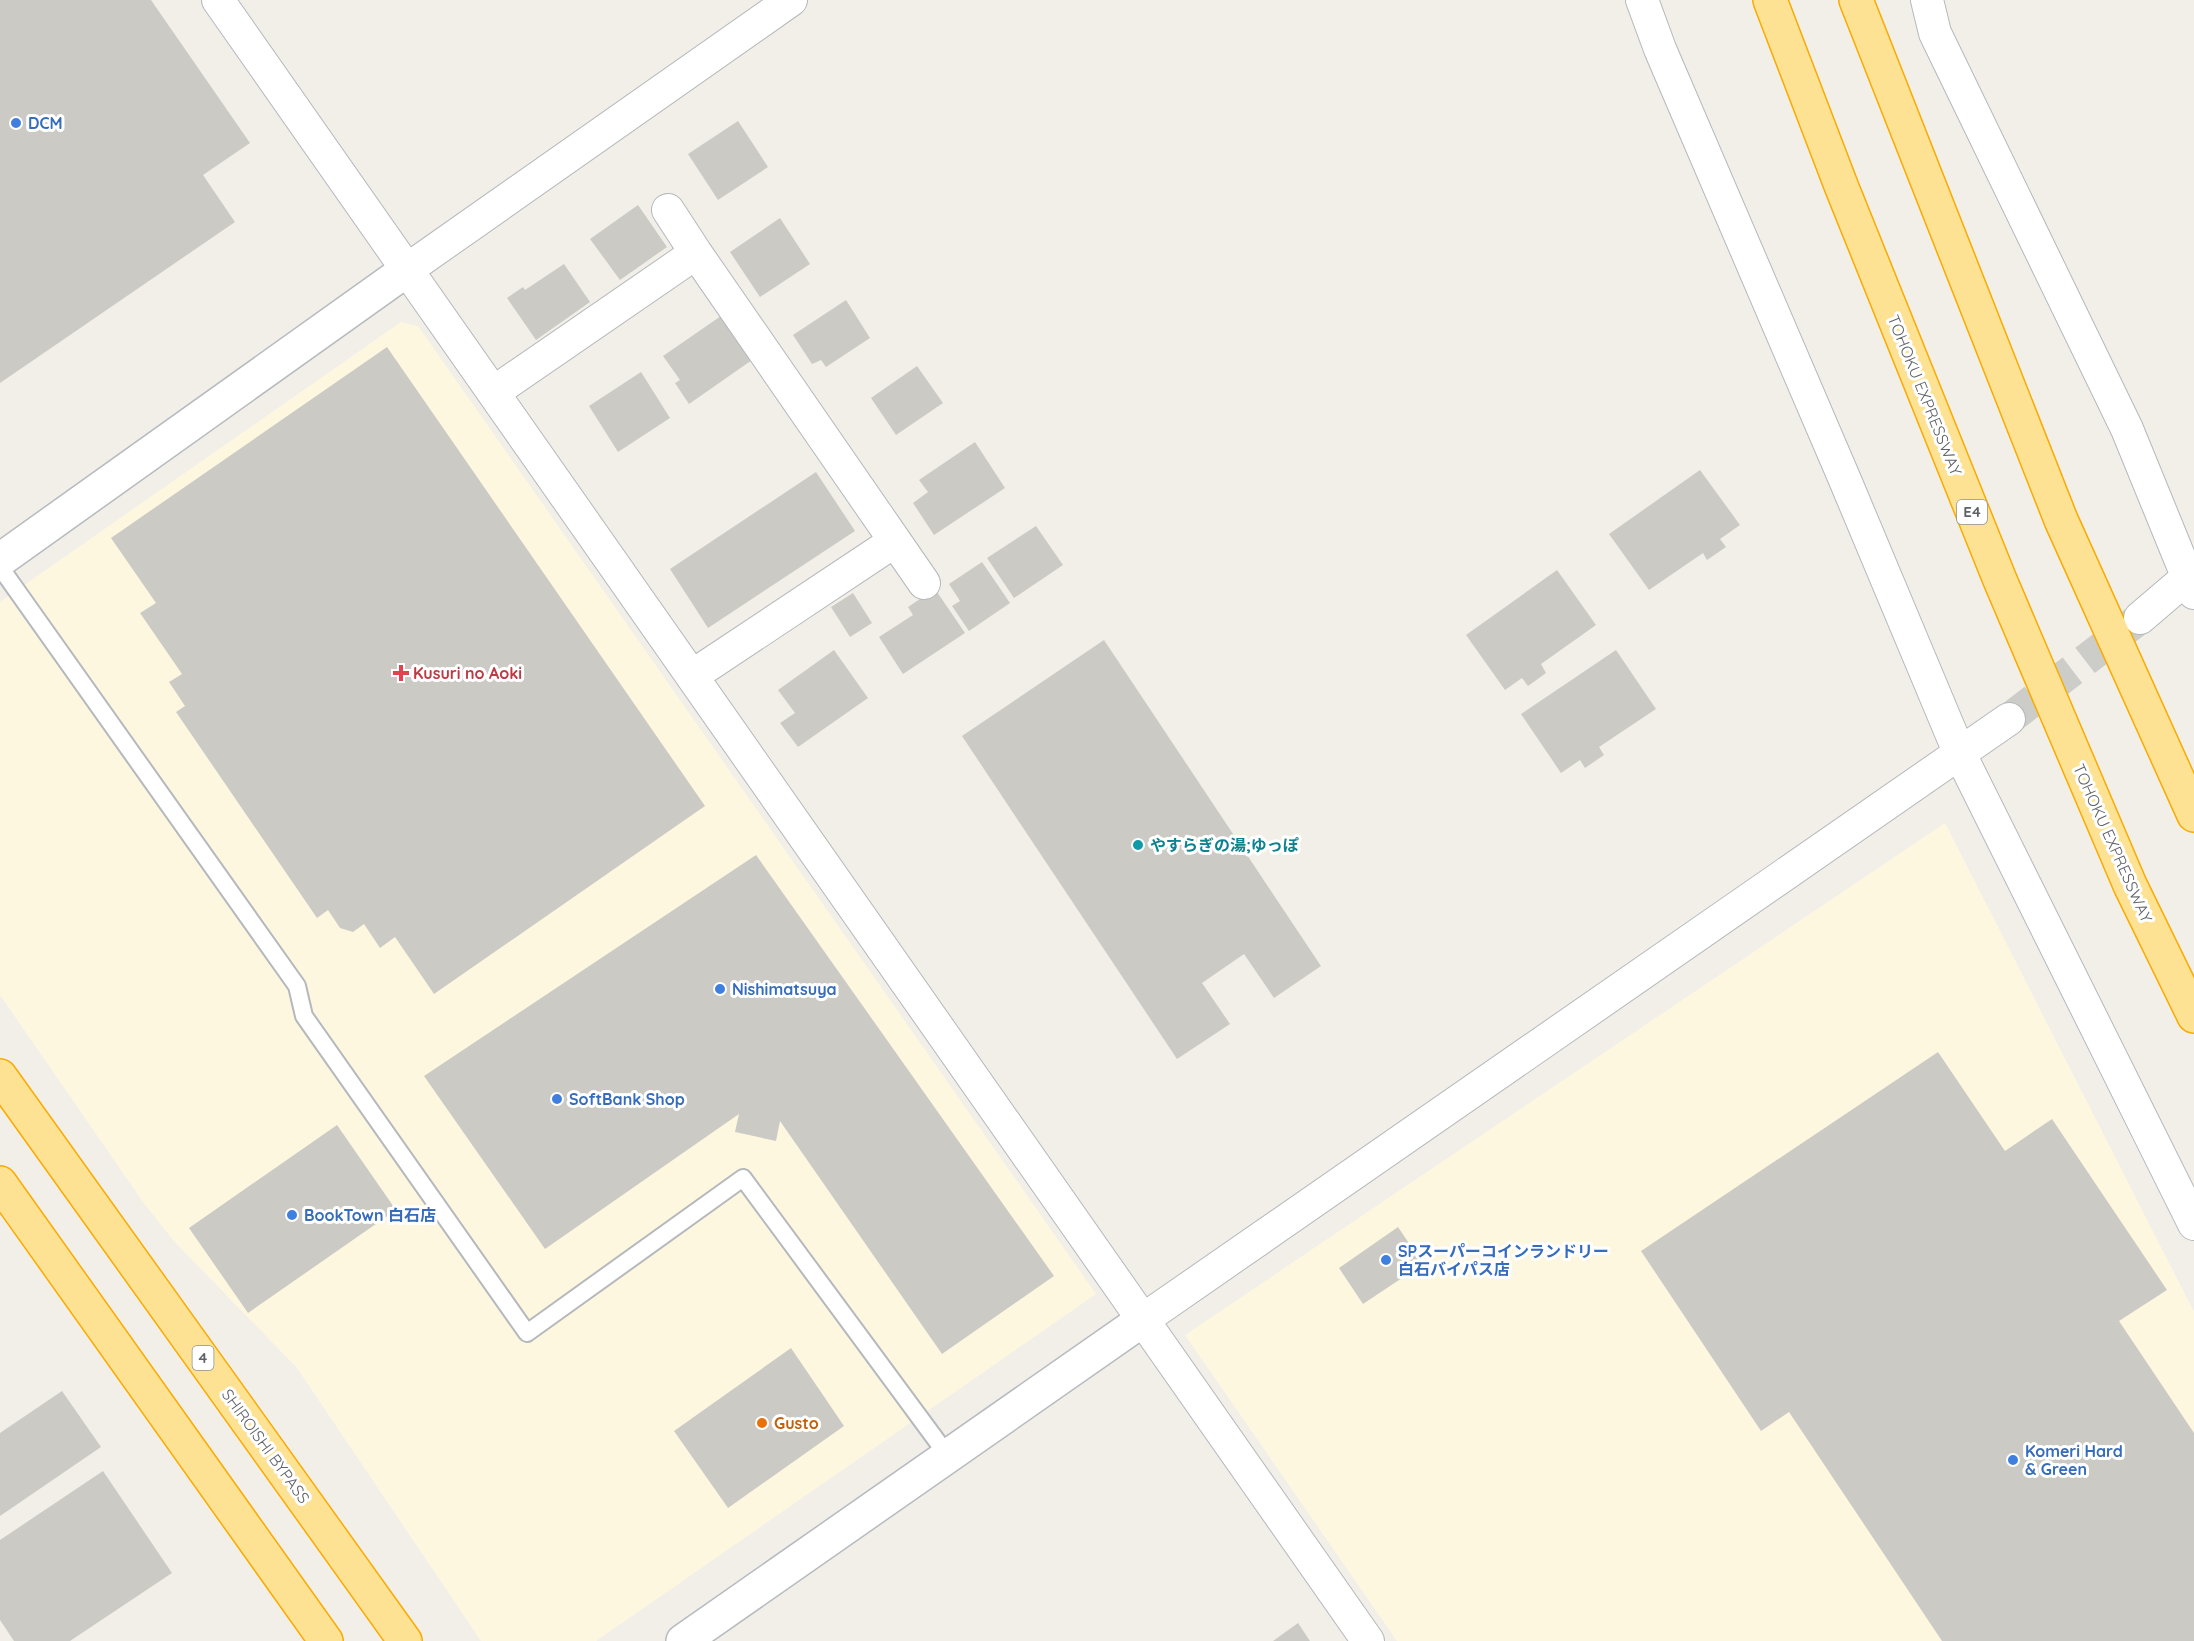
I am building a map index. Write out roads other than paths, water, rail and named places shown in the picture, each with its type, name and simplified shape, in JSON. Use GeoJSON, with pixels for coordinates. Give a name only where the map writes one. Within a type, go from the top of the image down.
{"type":"FeatureCollection","features":[{"type":"Feature","properties":{"kind":"highway","name":"TOHOKU EXPRESSWAY"},"geometry":{"type":"LineString","coordinates":[[1770,0],[1842,188],[2000,580],[2130,885],[2194,1016]]}},
{"type":"Feature","properties":{"kind":"highway"},"geometry":{"type":"LineString","coordinates":[[1856,0],[2061,520],[2194,815]]}},
{"type":"Feature","properties":{"kind":"highway","name":"SHIROISHI BYPASS"},"geometry":{"type":"LineString","coordinates":[[0,1076],[405,1641]]}},
{"type":"Feature","properties":{"kind":"highway"},"geometry":{"type":"LineString","coordinates":[[0,1183],[326,1641]]}},
{"type":"Feature","properties":{"kind":"street"},"geometry":{"type":"LineString","coordinates":[[218,0],[1368,1641]]}},
{"type":"Feature","properties":{"kind":"street"},"geometry":{"type":"LineString","coordinates":[[0,560],[791,0]]}},
{"type":"Feature","properties":{"kind":"street"},"geometry":{"type":"LineString","coordinates":[[1642,0],[1660,49],[1959,752],[2194,1224]]}},
{"type":"Feature","properties":{"kind":"street"},"geometry":{"type":"LineString","coordinates":[[1927,0],[1935,33],[2127,429],[2192,581],[2140,618]]}},
{"type":"Feature","properties":{"kind":"street"},"geometry":{"type":"LineString","coordinates":[[668,210],[924,583]]}},
{"type":"Feature","properties":{"kind":"street"},"geometry":{"type":"LineString","coordinates":[[494,392],[696,253]]}},
{"type":"Feature","properties":{"kind":"street"},"geometry":{"type":"LineString","coordinates":[[692,676],[896,541]]}},
{"type":"Feature","properties":{"kind":"street"},"geometry":{"type":"LineString","coordinates":[[683,1641],[2009,718]]}},
{"type":"Feature","properties":{"kind":"lane"},"geometry":{"type":"LineString","coordinates":[[0,567],[297,986],[304,1016],[527,1333],[743,1178],[948,1456]]}},
{"type":"Feature","properties":{"kind":"tunnel"},"geometry":{"type":"LineString","coordinates":[[2009,719],[2135,622]]}},
{"type":"Feature","properties":{"kind":"place","name":"DCM"},"geometry":{"type":"Point","coordinates":[16,123]}},
{"type":"Feature","properties":{"kind":"place","name":"Kusuri no Aoki"},"geometry":{"type":"Point","coordinates":[401,673]}},
{"type":"Feature","properties":{"kind":"place","name":"やすらぎの湯;ゆっぽ"},"geometry":{"type":"Point","coordinates":[1138,845]}},
{"type":"Feature","properties":{"kind":"place","name":"Nishimatsuya"},"geometry":{"type":"Point","coordinates":[720,989]}},
{"type":"Feature","properties":{"kind":"place","name":"SoftBank Shop"},"geometry":{"type":"Point","coordinates":[557,1099]}},
{"type":"Feature","properties":{"kind":"place","name":"BookTown 白石店"},"geometry":{"type":"Point","coordinates":[292,1215]}},
{"type":"Feature","properties":{"kind":"place","name":"SPスーパーコインランドリー 白石バイパス店"},"geometry":{"type":"Point","coordinates":[1386,1260]}},
{"type":"Feature","properties":{"kind":"place","name":"Gusto"},"geometry":{"type":"Point","coordinates":[762,1423]}},
{"type":"Feature","properties":{"kind":"place","name":"Komeri Hard & Green"},"geometry":{"type":"Point","coordinates":[2013,1460]}}]}
